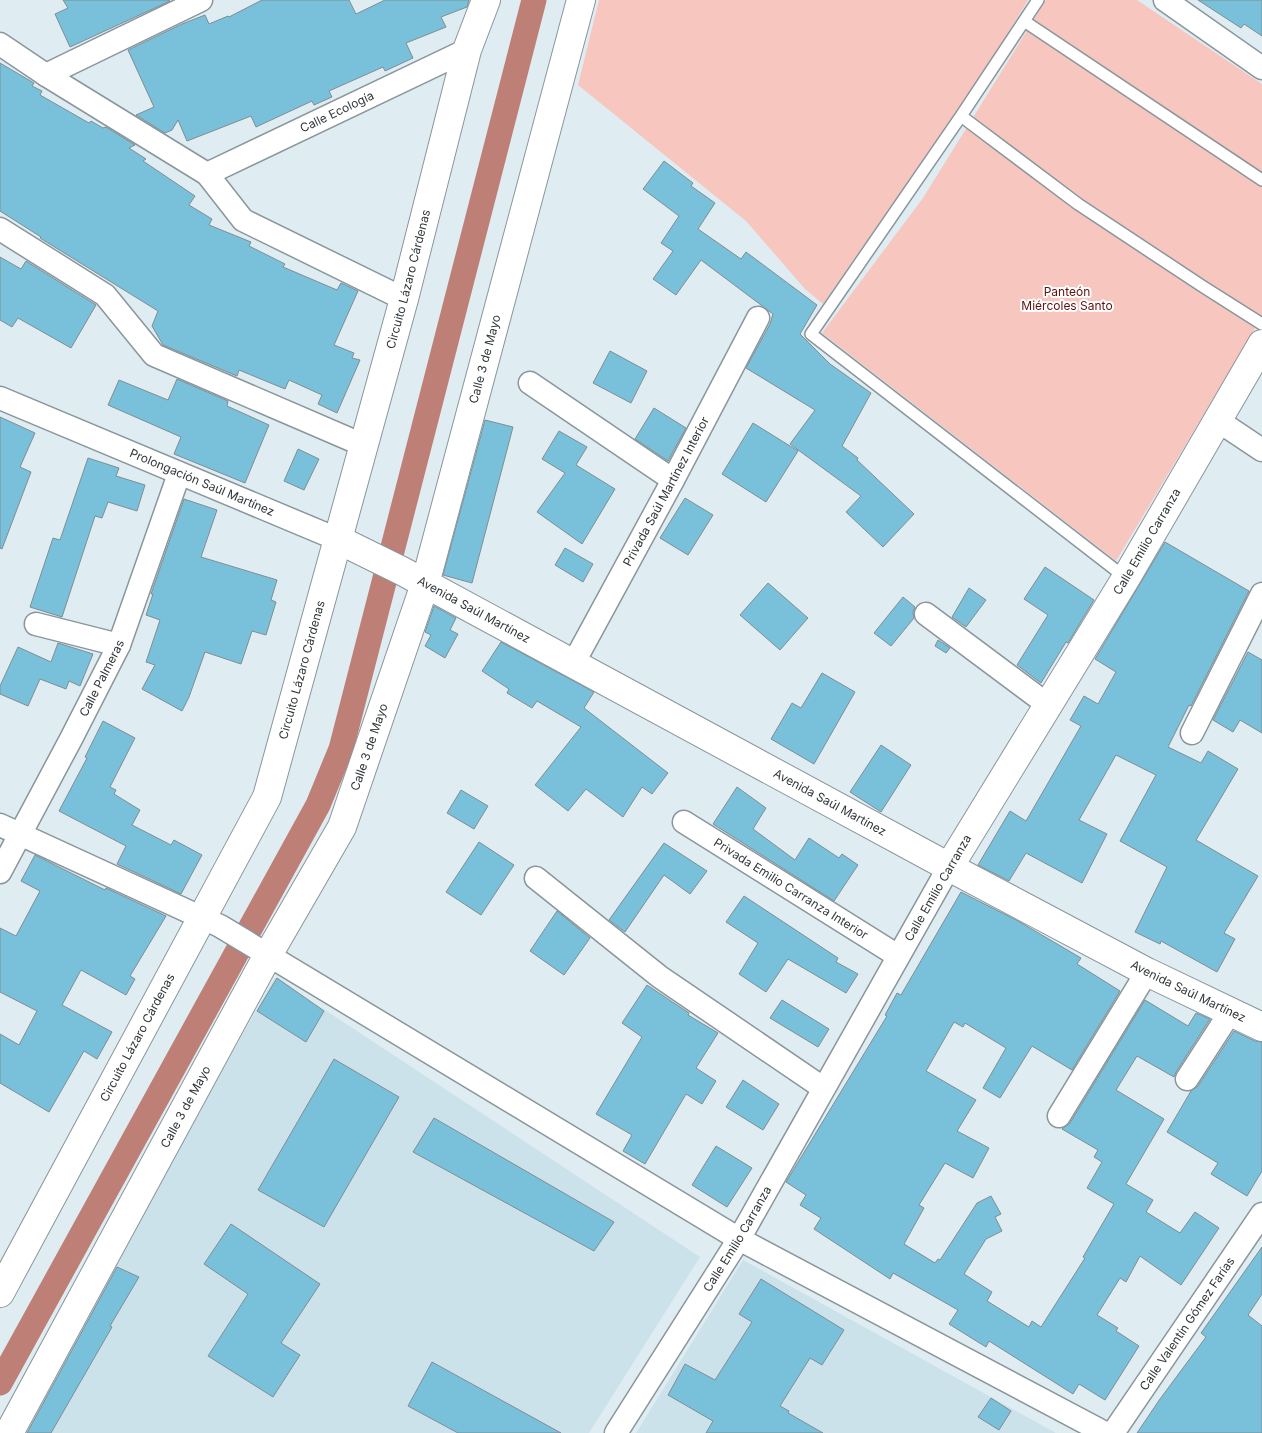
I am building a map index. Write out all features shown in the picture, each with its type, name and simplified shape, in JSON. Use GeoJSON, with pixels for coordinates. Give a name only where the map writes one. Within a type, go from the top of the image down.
{"type":"FeatureCollection","features":[{"type":"Feature","properties":{"kind":"street"},"geometry":{"type":"LineString","coordinates":[[46,75],[200,0]]}},
{"type":"Feature","properties":{"kind":"street","name":"Circuito Lázaro Cárdenas"},"geometry":{"type":"LineString","coordinates":[[0,1293],[211,922],[267,797],[404,299],[467,50],[486,0]]}},
{"type":"Feature","properties":{"kind":"street","name":"Calle 3 de Mayo"},"geometry":{"type":"LineString","coordinates":[[9,1433],[263,952],[342,827],[581,0]]}},
{"type":"Feature","properties":{"kind":"street"},"geometry":{"type":"LineString","coordinates":[[1165,0],[1262,68]]}},
{"type":"Feature","properties":{"kind":"street"},"geometry":{"type":"LineString","coordinates":[[0,44],[46,75],[207,174],[244,220],[404,299]]}},
{"type":"Feature","properties":{"kind":"street","name":"Calle Ecología"},"geometry":{"type":"LineString","coordinates":[[207,174],[467,50]]}},
{"type":"Feature","properties":{"kind":"street"},"geometry":{"type":"LineString","coordinates":[[0,229],[105,295],[154,355],[363,445]]}},
{"type":"Feature","properties":{"kind":"street","name":"Privada Saúl Martínez Interior"},"geometry":{"type":"LineString","coordinates":[[573,664],[758,318]]}},
{"type":"Feature","properties":{"kind":"street","name":"Calle Emilio Carranza"},"geometry":{"type":"LineString","coordinates":[[616,1433],[738,1239],[948,867],[1126,578],[1262,344]]}},
{"type":"Feature","properties":{"kind":"street"},"geometry":{"type":"LineString","coordinates":[[530,383],[673,480]]}},
{"type":"Feature","properties":{"kind":"street","name":"Prolongación Saúl Martínez"},"geometry":{"type":"LineString","coordinates":[[0,398],[337,539],[414,578]]}},
{"type":"Feature","properties":{"kind":"street"},"geometry":{"type":"LineString","coordinates":[[1217,420],[1262,450]]}},
{"type":"Feature","properties":{"kind":"street","name":"Calle Palmeras"},"geometry":{"type":"LineString","coordinates":[[0,872],[10,830],[71,739],[119,645],[179,474]]}},
{"type":"Feature","properties":{"kind":"street","name":"Avenida Saúl Martínez"},"geometry":{"type":"LineString","coordinates":[[414,578],[948,867],[1148,972],[1262,1027]]}},
{"type":"Feature","properties":{"kind":"street"},"geometry":{"type":"LineString","coordinates":[[1192,733],[1262,594]]}},
{"type":"Feature","properties":{"kind":"street"},"geometry":{"type":"LineString","coordinates":[[926,614],[1048,705]]}},
{"type":"Feature","properties":{"kind":"street"},"geometry":{"type":"LineString","coordinates":[[36,624],[119,645]]}},
{"type":"Feature","properties":{"kind":"street","name":"Privada Emilio Carranza Interior"},"geometry":{"type":"LineString","coordinates":[[684,822],[898,956]]}},
{"type":"Feature","properties":{"kind":"street"},"geometry":{"type":"LineString","coordinates":[[10,830],[211,922],[738,1239],[1105,1433]]}},
{"type":"Feature","properties":{"kind":"street"},"geometry":{"type":"LineString","coordinates":[[536,878],[660,977],[824,1088]]}},
{"type":"Feature","properties":{"kind":"street"},"geometry":{"type":"LineString","coordinates":[[1059,1116],[1148,972]]}},
{"type":"Feature","properties":{"kind":"street"},"geometry":{"type":"LineString","coordinates":[[1188,1079],[1231,1011]]}},
{"type":"Feature","properties":{"kind":"street","name":"Calle Valentín Gómez Farías"},"geometry":{"type":"LineString","coordinates":[[1114,1433],[1262,1214]]}},
{"type":"Feature","properties":{"kind":"lane"},"geometry":{"type":"LineString","coordinates":[[1038,0],[961,116],[811,334],[1126,578]]}},
{"type":"Feature","properties":{"kind":"lane"},"geometry":{"type":"LineString","coordinates":[[1024,21],[1262,180]]}},
{"type":"Feature","properties":{"kind":"lane"},"geometry":{"type":"LineString","coordinates":[[961,116],[1078,204],[1262,324]]}},
{"type":"Feature","properties":{"kind":"shaded area"},"geometry":{"type":"Polygon","coordinates":[[[275,977],[700,1257],[589,1433],[18,1433],[275,977]]]}},
{"type":"Feature","properties":{"kind":"shaded area"},"geometry":{"type":"Polygon","coordinates":[[[743,1260],[1056,1433],[636,1433],[743,1260]]]}},
{"type":"Feature","properties":{"kind":"green space"},"geometry":{"type":"Polygon","coordinates":[[[599,0],[1028,0],[986,69],[823,304],[805,289],[746,221],[578,85],[599,0]]]}},
{"type":"Feature","properties":{"kind":"green space","name":"Panteón Miércoles Santo"},"geometry":{"type":"Polygon","coordinates":[[[1046,0],[1137,0],[1262,84],[1262,317],[1116,561],[822,333],[923,198],[1046,0]]]}},
{"type":"Feature","properties":{"kind":"building"},"geometry":{"type":"Polygon","coordinates":[[[63,0],[170,1],[70,47],[55,14],[68,8],[63,0]]]}},
{"type":"Feature","properties":{"kind":"building"},"geometry":{"type":"Polygon","coordinates":[[[262,0],[349,0],[356,14],[385,0],[469,0],[467,7],[441,17],[446,27],[406,43],[413,58],[385,71],[383,67],[329,91],[332,97],[314,105],[312,101],[256,127],[251,116],[187,141],[178,120],[172,130],[165,133],[136,115],[154,107],[128,50],[205,15],[209,24],[229,17],[262,0]]]}},
{"type":"Feature","properties":{"kind":"building"},"geometry":{"type":"Polygon","coordinates":[[[1198,0],[1262,0],[1262,36],[1244,24],[1241,28],[1198,0]]]}},
{"type":"Feature","properties":{"kind":"building"},"geometry":{"type":"Polygon","coordinates":[[[0,63],[34,83],[32,86],[42,91],[40,95],[89,123],[91,121],[103,128],[106,127],[135,145],[129,148],[146,159],[143,161],[195,196],[189,205],[212,219],[209,225],[251,242],[249,246],[285,264],[283,267],[337,290],[341,283],[358,291],[334,345],[354,353],[352,358],[360,360],[337,413],[318,404],[322,395],[289,380],[285,389],[239,370],[237,376],[163,345],[152,326],[158,311],[0,211],[0,63]]]}},
{"type":"Feature","properties":{"kind":"building"},"geometry":{"type":"Polygon","coordinates":[[[664,161],[693,183],[691,186],[715,203],[698,229],[741,259],[746,252],[817,305],[800,334],[830,364],[871,393],[842,446],[858,458],[857,460],[914,514],[883,547],[846,512],[861,496],[790,444],[815,410],[746,368],[770,324],[773,314],[701,260],[676,295],[653,279],[673,251],[661,243],[679,216],[643,189],[664,161]]]}},
{"type":"Feature","properties":{"kind":"building"},"geometry":{"type":"Polygon","coordinates":[[[0,257],[21,269],[26,261],[96,305],[71,348],[18,318],[12,327],[0,320],[0,257]]]}},
{"type":"Feature","properties":{"kind":"building"},"geometry":{"type":"Polygon","coordinates":[[[610,351],[647,371],[631,403],[593,383],[610,351]]]}},
{"type":"Feature","properties":{"kind":"building"},"geometry":{"type":"Polygon","coordinates":[[[177,379],[228,401],[227,406],[269,425],[245,483],[174,454],[181,437],[108,405],[119,380],[168,400],[177,379]]]}},
{"type":"Feature","properties":{"kind":"building"},"geometry":{"type":"Polygon","coordinates":[[[654,408],[686,428],[668,461],[635,439],[654,408]]]}},
{"type":"Feature","properties":{"kind":"building"},"geometry":{"type":"Polygon","coordinates":[[[0,417],[35,433],[20,467],[31,472],[2,549],[0,548],[0,417]]]}},
{"type":"Feature","properties":{"kind":"building"},"geometry":{"type":"Polygon","coordinates":[[[485,420],[513,427],[472,583],[443,575],[485,420]]]}},
{"type":"Feature","properties":{"kind":"building"},"geometry":{"type":"Polygon","coordinates":[[[753,423],[798,451],[766,502],[722,474],[753,423]]]}},
{"type":"Feature","properties":{"kind":"building"},"geometry":{"type":"Polygon","coordinates":[[[559,431],[587,447],[576,465],[615,489],[582,544],[537,512],[565,473],[542,459],[559,431]]]}},
{"type":"Feature","properties":{"kind":"building"},"geometry":{"type":"Polygon","coordinates":[[[298,449],[319,459],[304,490],[284,481],[298,449]]]}},
{"type":"Feature","properties":{"kind":"building"},"geometry":{"type":"Polygon","coordinates":[[[88,458],[119,468],[116,476],[145,485],[137,511],[108,502],[102,518],[95,516],[62,617],[30,607],[53,538],[60,540],[88,458]]]}},
{"type":"Feature","properties":{"kind":"building"},"geometry":{"type":"Polygon","coordinates":[[[685,498],[713,515],[688,555],[660,538],[685,498]]]}},
{"type":"Feature","properties":{"kind":"building"},"geometry":{"type":"Polygon","coordinates":[[[184,499],[217,510],[201,557],[277,580],[271,600],[276,602],[266,635],[252,631],[241,664],[205,652],[182,711],[142,689],[155,665],[146,662],[160,620],[146,615],[153,594],[151,594],[184,499]]]}},
{"type":"Feature","properties":{"kind":"building"},"geometry":{"type":"Polygon","coordinates":[[[1165,542],[1249,591],[1191,706],[1189,705],[1168,747],[1201,763],[1208,751],[1238,769],[1196,840],[1258,876],[1224,933],[1235,939],[1217,972],[1161,941],[1160,944],[1135,932],[1167,867],[1120,841],[1156,775],[1116,755],[1079,820],[1107,834],[1082,883],[1026,853],[1009,881],[978,865],[1010,811],[1026,821],[1081,726],[1070,720],[1084,696],[1098,704],[1116,672],[1095,659],[1165,542]]]}},
{"type":"Feature","properties":{"kind":"building"},"geometry":{"type":"Polygon","coordinates":[[[565,548],[593,564],[583,582],[555,565],[565,548]]]}},
{"type":"Feature","properties":{"kind":"building"},"geometry":{"type":"Polygon","coordinates":[[[1045,567],[1094,600],[1041,683],[1017,665],[1048,615],[1024,599],[1045,567]]]}},
{"type":"Feature","properties":{"kind":"building"},"geometry":{"type":"Polygon","coordinates":[[[768,583],[808,618],[780,650],[740,615],[768,583]]]}},
{"type":"Feature","properties":{"kind":"building"},"geometry":{"type":"Polygon","coordinates":[[[969,588],[986,600],[966,627],[952,617],[969,588]]]}},
{"type":"Feature","properties":{"kind":"building"},"geometry":{"type":"Polygon","coordinates":[[[903,597],[915,607],[913,612],[914,618],[891,646],[874,633],[903,597]]]}},
{"type":"Feature","properties":{"kind":"building"},"geometry":{"type":"Polygon","coordinates":[[[434,606],[456,618],[450,630],[458,634],[445,658],[425,646],[431,635],[425,632],[434,606]]]}},
{"type":"Feature","properties":{"kind":"building"},"geometry":{"type":"Polygon","coordinates":[[[938,640],[950,648],[946,653],[935,646],[938,640]]]}},
{"type":"Feature","properties":{"kind":"building"},"geometry":{"type":"Polygon","coordinates":[[[501,642],[594,692],[584,708],[668,773],[652,794],[642,787],[623,817],[586,789],[568,811],[535,785],[581,727],[537,701],[532,708],[507,693],[509,689],[482,671],[501,642]]]}},
{"type":"Feature","properties":{"kind":"building"},"geometry":{"type":"Polygon","coordinates":[[[58,643],[93,654],[80,686],[69,681],[66,689],[40,679],[28,706],[0,694],[0,686],[18,647],[51,662],[58,643]]]}},
{"type":"Feature","properties":{"kind":"building"},"geometry":{"type":"Polygon","coordinates":[[[1248,652],[1262,660],[1262,733],[1240,720],[1233,732],[1213,720],[1248,652]]]}},
{"type":"Feature","properties":{"kind":"building"},"geometry":{"type":"Polygon","coordinates":[[[822,673],[855,692],[814,764],[771,739],[792,703],[801,708],[822,673]]]}},
{"type":"Feature","properties":{"kind":"building"},"geometry":{"type":"Polygon","coordinates":[[[103,721],[135,738],[110,787],[116,790],[114,794],[140,810],[132,825],[171,845],[174,840],[202,855],[181,894],[117,864],[126,846],[59,811],[87,758],[85,757],[103,721]]]}},
{"type":"Feature","properties":{"kind":"building"},"geometry":{"type":"Polygon","coordinates":[[[881,745],[911,765],[881,812],[850,792],[881,745]]]}},
{"type":"Feature","properties":{"kind":"building"},"geometry":{"type":"Polygon","coordinates":[[[737,787],[766,808],[753,829],[795,860],[809,838],[839,858],[842,854],[858,865],[834,901],[713,824],[737,787]]]}},
{"type":"Feature","properties":{"kind":"building"},"geometry":{"type":"Polygon","coordinates":[[[461,790],[488,806],[474,829],[447,813],[461,790]]]}},
{"type":"Feature","properties":{"kind":"building"},"geometry":{"type":"Polygon","coordinates":[[[479,842],[514,865],[481,915],[446,892],[479,842]]]}},
{"type":"Feature","properties":{"kind":"building"},"geometry":{"type":"Polygon","coordinates":[[[664,843],[707,871],[690,894],[664,875],[625,932],[609,920],[664,843]]]}},
{"type":"Feature","properties":{"kind":"building"},"geometry":{"type":"Polygon","coordinates":[[[35,855],[105,890],[106,888],[166,916],[130,976],[135,979],[126,995],[81,970],[62,1005],[112,1032],[97,1059],[84,1051],[49,1112],[0,1083],[0,1034],[19,1045],[37,1011],[0,992],[0,928],[16,936],[40,891],[21,881],[35,855]]]}},
{"type":"Feature","properties":{"kind":"building"},"geometry":{"type":"Polygon","coordinates":[[[961,892],[1018,921],[1081,958],[1077,964],[1120,991],[1072,1070],[1032,1046],[1000,1098],[983,1088],[1006,1048],[965,1023],[963,1027],[954,1022],[926,1071],[976,1100],[957,1131],[989,1148],[973,1178],[945,1163],[919,1205],[924,1208],[904,1244],[935,1263],[938,1259],[940,1260],[977,1203],[991,1196],[1001,1214],[995,1217],[1002,1231],[986,1239],[964,1274],[992,1292],[987,1301],[1029,1327],[1032,1321],[1041,1327],[1085,1258],[1083,1257],[1114,1204],[1087,1188],[1102,1162],[1094,1157],[1098,1150],[1062,1129],[1070,1123],[1145,1000],[1188,1026],[1196,1013],[1210,1019],[1174,1077],[1137,1056],[1116,1090],[1164,1119],[1126,1184],[1153,1200],[1146,1212],[1180,1233],[1195,1212],[1219,1228],[1181,1285],[1140,1256],[1126,1282],[1120,1278],[1097,1315],[1118,1328],[1116,1331],[1139,1346],[1105,1400],[1079,1384],[1073,1394],[989,1341],[986,1347],[949,1324],[958,1310],[893,1273],[890,1279],[814,1229],[821,1218],[800,1205],[806,1195],[786,1182],[887,1016],[885,1015],[897,993],[901,995],[961,892]]]}},
{"type":"Feature","properties":{"kind":"building"},"geometry":{"type":"Polygon","coordinates":[[[744,896],[838,958],[836,962],[858,974],[846,993],[788,959],[766,992],[739,974],[758,943],[726,922],[744,896]]]}},
{"type":"Feature","properties":{"kind":"building"},"geometry":{"type":"Polygon","coordinates":[[[557,911],[590,938],[564,975],[530,951],[557,911]]]}},
{"type":"Feature","properties":{"kind":"building"},"geometry":{"type":"Polygon","coordinates":[[[277,978],[324,1011],[306,1042],[257,1011],[277,978]]]}},
{"type":"Feature","properties":{"kind":"building"},"geometry":{"type":"Polygon","coordinates":[[[647,985],[689,1013],[688,1015],[718,1033],[696,1068],[716,1081],[702,1104],[686,1094],[645,1164],[623,1151],[632,1135],[596,1114],[642,1037],[622,1023],[647,985]]]}},
{"type":"Feature","properties":{"kind":"building"},"geometry":{"type":"Polygon","coordinates":[[[782,1000],[829,1029],[818,1047],[770,1018],[782,1000]]]}},
{"type":"Feature","properties":{"kind":"building"},"geometry":{"type":"Polygon","coordinates":[[[1234,1031],[1255,1041],[1262,1042],[1262,1171],[1247,1196],[1211,1174],[1218,1163],[1167,1132],[1191,1091],[1198,1086],[1234,1031]]]}},
{"type":"Feature","properties":{"kind":"building"},"geometry":{"type":"Polygon","coordinates":[[[334,1059],[399,1097],[324,1227],[258,1190],[334,1059]]]}},
{"type":"Feature","properties":{"kind":"building"},"geometry":{"type":"Polygon","coordinates":[[[743,1080],[779,1104],[763,1130],[726,1107],[743,1080]]]}},
{"type":"Feature","properties":{"kind":"building"},"geometry":{"type":"Polygon","coordinates":[[[434,1118],[614,1222],[594,1251],[413,1152],[434,1118]]]}},
{"type":"Feature","properties":{"kind":"building"},"geometry":{"type":"Polygon","coordinates":[[[716,1146],[752,1168],[727,1207],[692,1185],[716,1146]]]}},
{"type":"Feature","properties":{"kind":"building"},"geometry":{"type":"Polygon","coordinates":[[[231,1224],[320,1284],[281,1343],[300,1355],[273,1397],[208,1356],[248,1294],[204,1264],[231,1224]]]}},
{"type":"Feature","properties":{"kind":"building"},"geometry":{"type":"Polygon","coordinates":[[[1262,1247],[1262,1294],[1248,1315],[1262,1326],[1262,1433],[1137,1433],[1206,1337],[1201,1333],[1262,1247]]]}},
{"type":"Feature","properties":{"kind":"building"},"geometry":{"type":"Polygon","coordinates":[[[117,1267],[139,1277],[110,1326],[112,1327],[51,1433],[27,1433],[117,1267]]]}},
{"type":"Feature","properties":{"kind":"building"},"geometry":{"type":"Polygon","coordinates":[[[761,1279],[844,1330],[822,1365],[810,1358],[780,1406],[789,1411],[788,1413],[823,1433],[706,1433],[713,1421],[668,1395],[685,1364],[715,1380],[752,1322],[739,1314],[761,1279]]]}},
{"type":"Feature","properties":{"kind":"building"},"geometry":{"type":"Polygon","coordinates":[[[432,1362],[561,1433],[458,1433],[408,1406],[432,1362]]]}},
{"type":"Feature","properties":{"kind":"building"},"geometry":{"type":"Polygon","coordinates":[[[991,1398],[1011,1411],[999,1430],[978,1417],[991,1398]]]}},
{"type":"Feature","properties":{"kind":"waterway"},"geometry":{"type":"LineString","coordinates":[[0,1383],[318,805],[341,749],[534,0]]}}]}
